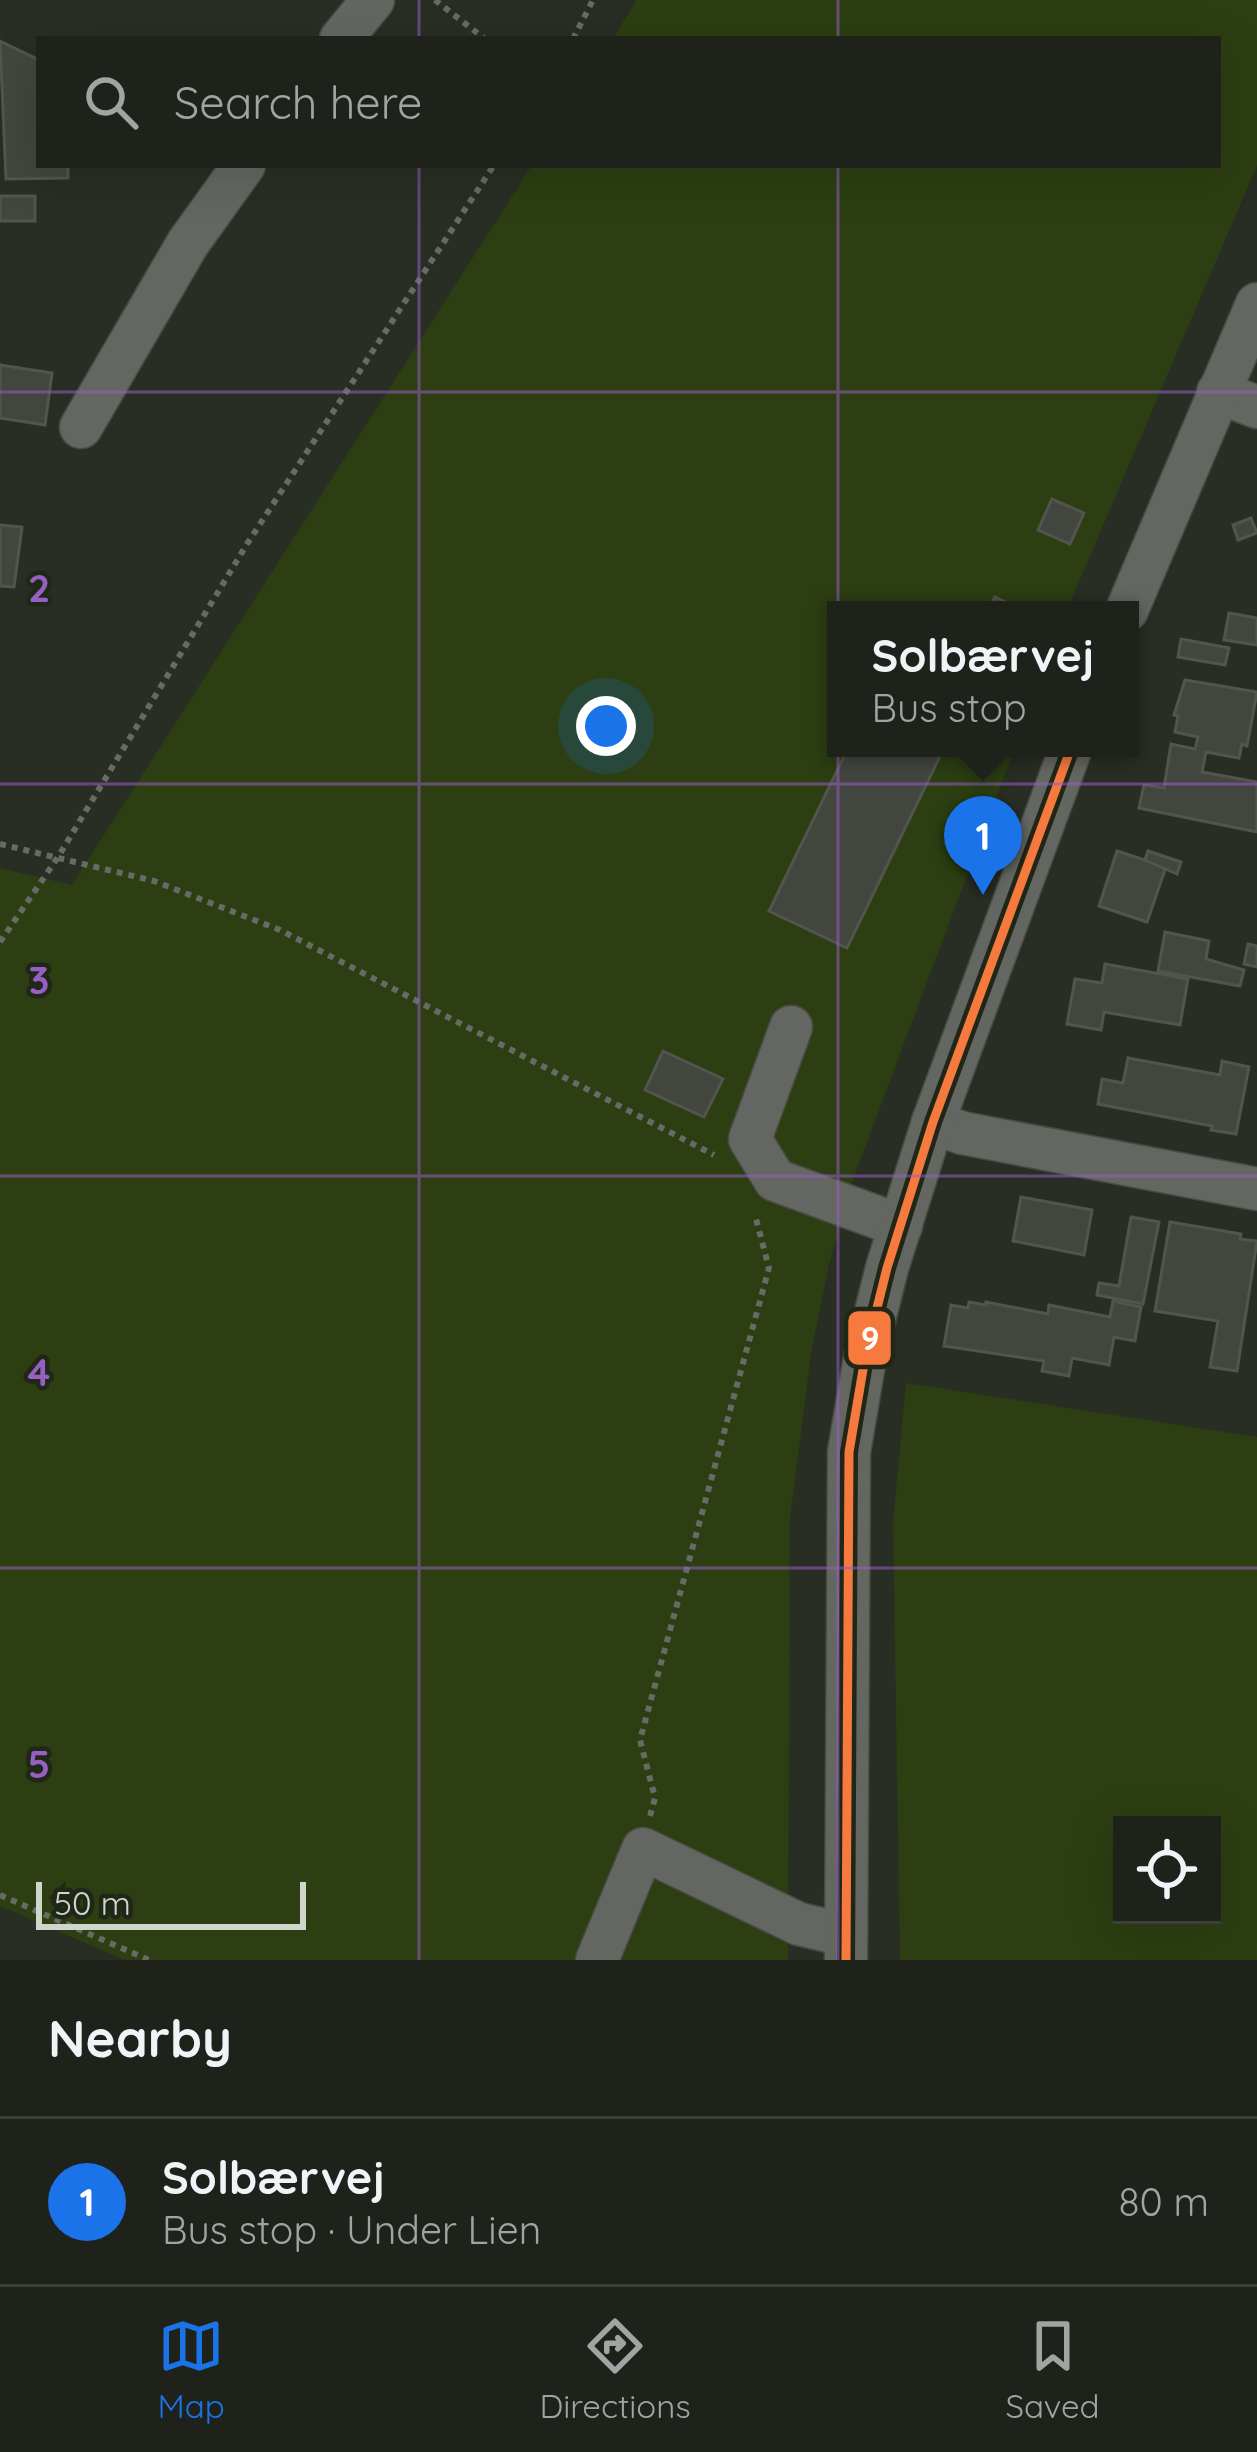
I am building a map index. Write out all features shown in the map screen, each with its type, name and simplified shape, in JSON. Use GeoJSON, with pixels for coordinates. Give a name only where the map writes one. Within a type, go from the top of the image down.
{"type":"FeatureCollection","features":[{"type":"Feature","properties":{"kind":"street"},"geometry":{"type":"LineString","coordinates":[[343,36],[373,0]]}},
{"type":"Feature","properties":{"kind":"street"},"geometry":{"type":"LineString","coordinates":[[81,427],[188,243],[242,168]]}},
{"type":"Feature","properties":{"kind":"street"},"geometry":{"type":"LineString","coordinates":[[1132,601],[1238,399],[1257,304]]}},
{"type":"Feature","properties":{"kind":"street"},"geometry":{"type":"LineString","coordinates":[[597,1960],[643,1849],[846,1947],[848,1452],[866,1352],[933,1122],[1068,757]]}},
{"type":"Feature","properties":{"kind":"street"},"geometry":{"type":"LineString","coordinates":[[791,1027],[750,1139],[776,1180],[901,1226]]}},
{"type":"Feature","properties":{"kind":"street"},"geometry":{"type":"LineString","coordinates":[[933,1122],[962,1133],[1257,1190]]}},
{"type":"Feature","properties":{"kind":"path"},"geometry":{"type":"LineString","coordinates":[[435,0],[481,36]]}},
{"type":"Feature","properties":{"kind":"path"},"geometry":{"type":"LineString","coordinates":[[575,36],[593,0]]}},
{"type":"Feature","properties":{"kind":"path"},"geometry":{"type":"LineString","coordinates":[[0,942],[58,856],[248,544],[492,168]]}},
{"type":"Feature","properties":{"kind":"path"},"geometry":{"type":"LineString","coordinates":[[0,844],[154,881],[280,930],[697,1148],[743,1167],[750,1139]]}},
{"type":"Feature","properties":{"kind":"path"},"geometry":{"type":"LineString","coordinates":[[643,1849],[655,1798],[640,1740],[769,1268],[754,1208]]}},
{"type":"Feature","properties":{"kind":"path"},"geometry":{"type":"LineString","coordinates":[[0,1895],[149,1960]]}},
{"type":"Feature","properties":{"kind":"green space"},"geometry":{"type":"Polygon","coordinates":[[[637,0],[1257,0],[1257,165],[1071,601],[827,601],[827,757],[1012,757],[852,1182],[811,1353],[790,1519],[788,1960],[125,1960],[0,1906],[0,868],[72,885],[530,168],[1221,168],[1221,36],[614,36],[637,0]]]}},
{"type":"Feature","properties":{"kind":"green space"},"geometry":{"type":"Polygon","coordinates":[[[906,1383],[1257,1437],[1257,1960],[900,1960],[893,1522],[906,1383]]]}},
{"type":"Feature","properties":{"kind":"building"},"geometry":{"type":"Polygon","coordinates":[[[0,41],[36,59],[36,168],[68,168],[68,178],[6,179],[0,41]]]}},
{"type":"Feature","properties":{"kind":"building"},"geometry":{"type":"Polygon","coordinates":[[[0,196],[35,196],[35,221],[0,221],[0,196]]]}},
{"type":"Feature","properties":{"kind":"building"},"geometry":{"type":"Polygon","coordinates":[[[0,365],[52,373],[45,425],[0,418],[0,365]]]}},
{"type":"Feature","properties":{"kind":"building"},"geometry":{"type":"Polygon","coordinates":[[[1052,499],[1084,513],[1070,544],[1038,530],[1052,499]]]}},
{"type":"Feature","properties":{"kind":"building"},"geometry":{"type":"Polygon","coordinates":[[[1251,518],[1257,533],[1238,540],[1233,525],[1251,518]]]}},
{"type":"Feature","properties":{"kind":"building"},"geometry":{"type":"Polygon","coordinates":[[[0,525],[22,527],[14,587],[0,586],[0,525]]]}},
{"type":"Feature","properties":{"kind":"building"},"geometry":{"type":"Polygon","coordinates":[[[1229,613],[1257,618],[1257,645],[1224,640],[1229,613]]]}},
{"type":"Feature","properties":{"kind":"building"},"geometry":{"type":"Polygon","coordinates":[[[1181,639],[1229,648],[1225,665],[1178,657],[1181,639]]]}},
{"type":"Feature","properties":{"kind":"building"},"geometry":{"type":"Polygon","coordinates":[[[1185,680],[1257,692],[1247,746],[1242,744],[1239,758],[1206,752],[1202,772],[1257,782],[1257,832],[1139,808],[1144,785],[1164,788],[1171,744],[1195,749],[1198,737],[1175,732],[1178,716],[1174,715],[1185,680]]]}},
{"type":"Feature","properties":{"kind":"building"},"geometry":{"type":"Polygon","coordinates":[[[844,757],[940,757],[847,948],[769,911],[844,757]]]}},
{"type":"Feature","properties":{"kind":"building"},"geometry":{"type":"Polygon","coordinates":[[[1117,851],[1166,867],[1147,922],[1099,906],[1117,851]]]}},
{"type":"Feature","properties":{"kind":"building"},"geometry":{"type":"Polygon","coordinates":[[[1148,851],[1181,862],[1177,874],[1145,860],[1148,851]]]}},
{"type":"Feature","properties":{"kind":"building"},"geometry":{"type":"Polygon","coordinates":[[[1165,932],[1209,941],[1206,959],[1244,970],[1240,986],[1158,971],[1165,932]]]}},
{"type":"Feature","properties":{"kind":"building"},"geometry":{"type":"Polygon","coordinates":[[[1248,944],[1257,946],[1257,967],[1244,964],[1248,944]]]}},
{"type":"Feature","properties":{"kind":"building"},"geometry":{"type":"Polygon","coordinates":[[[1105,964],[1188,979],[1180,1025],[1104,1012],[1101,1030],[1067,1024],[1075,979],[1102,983],[1105,964]]]}},
{"type":"Feature","properties":{"kind":"building"},"geometry":{"type":"Polygon","coordinates":[[[663,1051],[723,1079],[704,1117],[645,1090],[663,1051]]]}},
{"type":"Feature","properties":{"kind":"building"},"geometry":{"type":"Polygon","coordinates":[[[1128,1058],[1220,1075],[1222,1061],[1249,1067],[1236,1134],[1098,1104],[1102,1079],[1123,1083],[1128,1058]]]}},
{"type":"Feature","properties":{"kind":"building"},"geometry":{"type":"Polygon","coordinates":[[[1021,1197],[1092,1210],[1084,1255],[1013,1241],[1021,1197]]]}},
{"type":"Feature","properties":{"kind":"building"},"geometry":{"type":"Polygon","coordinates":[[[1131,1217],[1159,1222],[1143,1304],[1097,1295],[1099,1283],[1119,1286],[1131,1217]]]}},
{"type":"Feature","properties":{"kind":"building"},"geometry":{"type":"Polygon","coordinates":[[[1170,1222],[1257,1241],[1237,1371],[1210,1367],[1218,1321],[1155,1311],[1170,1222]]]}},
{"type":"Feature","properties":{"kind":"building"},"geometry":{"type":"Polygon","coordinates":[[[1113,1301],[1141,1307],[1135,1341],[1114,1337],[1109,1365],[1072,1358],[1069,1376],[1042,1371],[1044,1361],[944,1346],[951,1305],[968,1308],[969,1302],[986,1302],[1048,1314],[1049,1305],[1110,1317],[1113,1301]]]}},
{"type":"Feature","properties":{"kind":"transit line","name":"9"},"geometry":{"type":"LineString","coordinates":[[846,1960],[849,1452],[866,1352],[933,1122],[1068,757]]}},
{"type":"Feature","properties":{"kind":"place","name":"Solbærvej"},"geometry":{"type":"Point","coordinates":[983,895]}}]}
